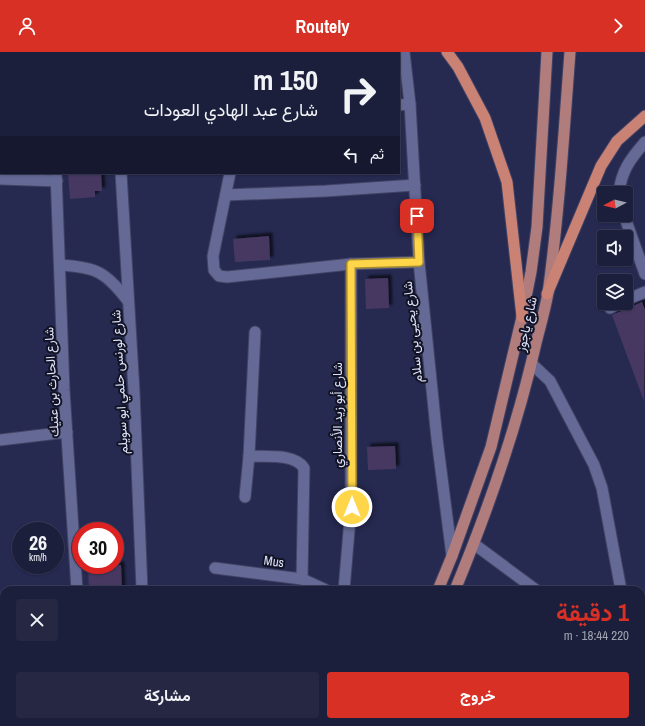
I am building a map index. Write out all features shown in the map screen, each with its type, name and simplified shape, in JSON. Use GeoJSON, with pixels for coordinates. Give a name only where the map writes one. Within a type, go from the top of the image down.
{"type":"FeatureCollection","features":[{"type":"Feature","properties":{"kind":"highway"},"geometry":{"type":"LineString","coordinates":[[447,52],[458,67],[485,118],[507,182],[522,317]]}},
{"type":"Feature","properties":{"kind":"highway"},"geometry":{"type":"LineString","coordinates":[[548,294],[601,166],[617,141],[645,116]]}},
{"type":"Feature","properties":{"kind":"main road","name":"شارع ياجوز"},"geometry":{"type":"LineString","coordinates":[[440,586],[491,448],[522,317],[531,272],[537,226],[547,52]]}},
{"type":"Feature","properties":{"kind":"main road","name":"شارع ياجوز"},"geometry":{"type":"LineString","coordinates":[[457,586],[474,544],[514,428],[532,364],[548,294],[560,179],[570,52]]}},
{"type":"Feature","properties":{"kind":"street","name":"شارع يحيى بن سلام"},"geometry":{"type":"LineString","coordinates":[[404,52],[402,67],[404,104],[415,185],[419,262],[437,439],[452,556]]}},
{"type":"Feature","properties":{"kind":"street"},"geometry":{"type":"LineString","coordinates":[[620,186],[621,177],[629,161],[645,142]]}},
{"type":"Feature","properties":{"kind":"street","name":"شارع لورنس حلمي ابو سويلم"},"geometry":{"type":"LineString","coordinates":[[121,174],[142,586]]}},
{"type":"Feature","properties":{"kind":"street"},"geometry":{"type":"LineString","coordinates":[[230,174],[216,239],[213,266],[216,274],[223,277],[351,264],[419,262]]}},
{"type":"Feature","properties":{"kind":"street"},"geometry":{"type":"LineString","coordinates":[[0,179],[57,177]]}},
{"type":"Feature","properties":{"kind":"street","name":"شارع الحارث بن عتيك"},"geometry":{"type":"LineString","coordinates":[[57,177],[67,432],[77,586]]}},
{"type":"Feature","properties":{"kind":"street"},"geometry":{"type":"LineString","coordinates":[[226,195],[326,192],[415,185]]}},
{"type":"Feature","properties":{"kind":"street"},"geometry":{"type":"LineString","coordinates":[[627,222],[642,258],[645,274]]}},
{"type":"Feature","properties":{"kind":"street"},"geometry":{"type":"LineString","coordinates":[[60,264],[82,266],[93,269],[107,277],[128,302]]}},
{"type":"Feature","properties":{"kind":"street","name":"شارع أبو زيد الأنصاري"},"geometry":{"type":"LineString","coordinates":[[344,586],[352,507],[351,264]]}},
{"type":"Feature","properties":{"kind":"street"},"geometry":{"type":"LineString","coordinates":[[633,297],[645,292]]}},
{"type":"Feature","properties":{"kind":"street"},"geometry":{"type":"LineString","coordinates":[[245,498],[249,456],[255,332]]}},
{"type":"Feature","properties":{"kind":"street"},"geometry":{"type":"LineString","coordinates":[[532,364],[550,380],[594,465],[602,488],[620,586]]}},
{"type":"Feature","properties":{"kind":"street"},"geometry":{"type":"LineString","coordinates":[[0,440],[67,432]]}},
{"type":"Feature","properties":{"kind":"street"},"geometry":{"type":"LineString","coordinates":[[249,456],[289,458],[297,460],[304,468],[302,579]]}},
{"type":"Feature","properties":{"kind":"street"},"geometry":{"type":"LineString","coordinates":[[474,544],[531,586]]}},
{"type":"Feature","properties":{"kind":"street","name":"Mus"},"geometry":{"type":"LineString","coordinates":[[215,568],[302,579],[317,586]]}},
{"type":"Feature","properties":{"kind":"building"},"geometry":{"type":"Polygon","coordinates":[[[68,174],[101,174],[102,191],[95,191],[95,197],[70,199],[68,174]]]}},
{"type":"Feature","properties":{"kind":"building"},"geometry":{"type":"Polygon","coordinates":[[[269,236],[270,260],[235,262],[233,239],[269,236]]]}},
{"type":"Feature","properties":{"kind":"building"},"geometry":{"type":"Polygon","coordinates":[[[388,278],[389,308],[366,309],[365,279],[388,278]]]}},
{"type":"Feature","properties":{"kind":"building"},"geometry":{"type":"Polygon","coordinates":[[[642,302],[645,310],[644,401],[612,315],[624,310],[633,310],[633,306],[642,302]]]}},
{"type":"Feature","properties":{"kind":"building"},"geometry":{"type":"Polygon","coordinates":[[[395,446],[396,469],[368,470],[367,447],[395,446]]]}},
{"type":"Feature","properties":{"kind":"building"},"geometry":{"type":"Polygon","coordinates":[[[88,574],[121,574],[122,586],[89,586],[88,574]]]}},
{"type":"Feature","properties":{"kind":"route"},"geometry":{"type":"LineString","coordinates":[[352,507],[351,264],[419,262],[417,216]]}}]}
